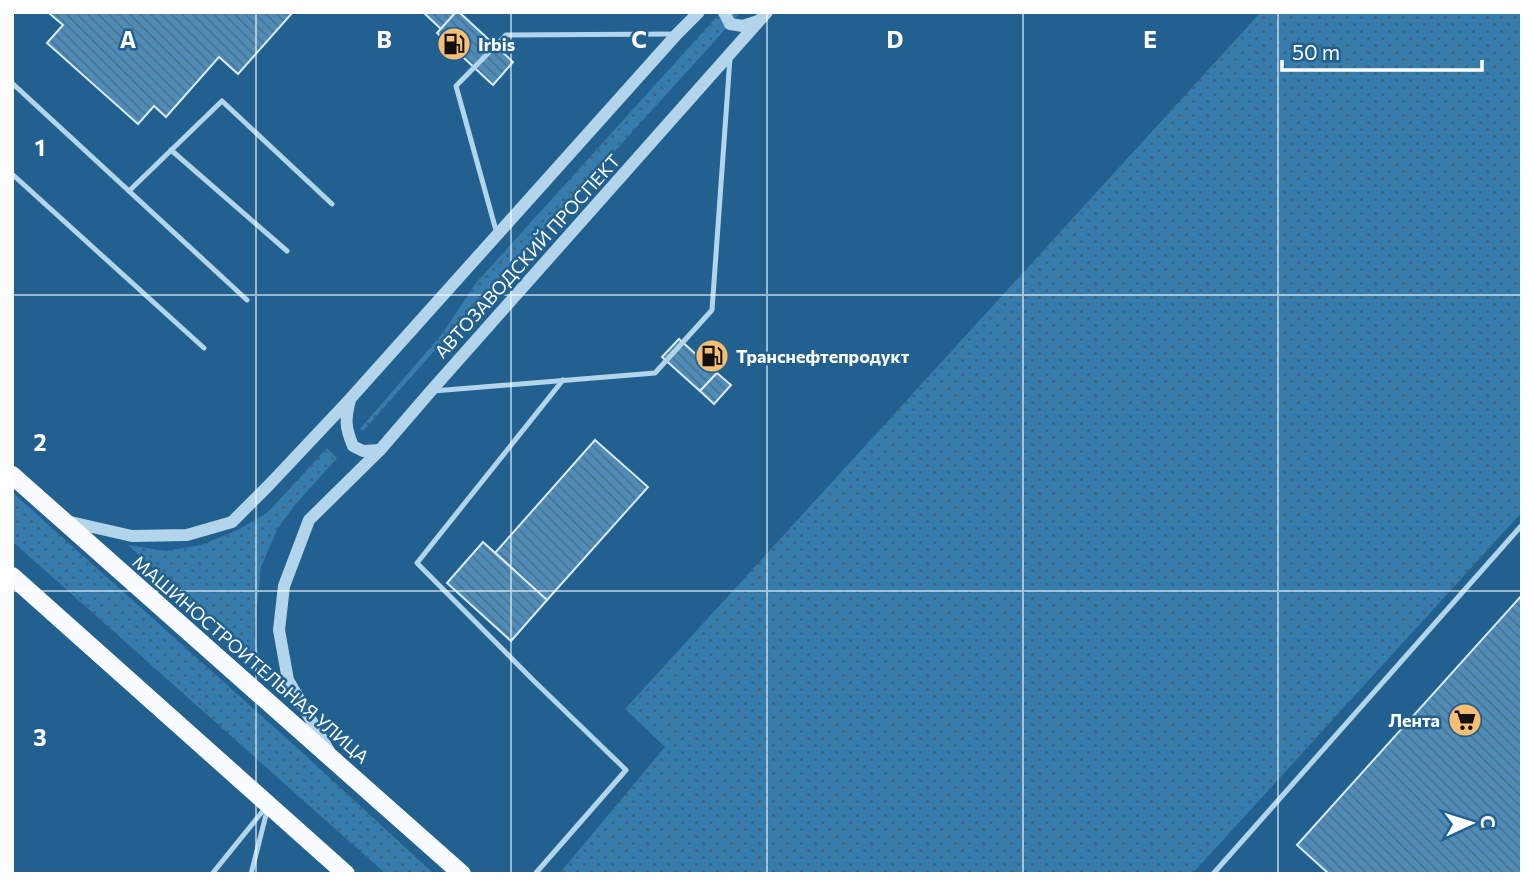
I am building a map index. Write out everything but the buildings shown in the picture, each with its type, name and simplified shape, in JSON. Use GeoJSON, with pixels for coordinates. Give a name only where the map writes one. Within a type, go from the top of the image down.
{"type":"FeatureCollection","features":[{"type":"Feature","properties":{"kind":"main road","name":"МАШИНОСТРОИТЕЛЬНАЯ УЛИЦА"},"geometry":{"type":"LineString","coordinates":[[12,475],[462,874]]}},
{"type":"Feature","properties":{"kind":"main road"},"geometry":{"type":"LineString","coordinates":[[12,576],[346,874]]}},
{"type":"Feature","properties":{"kind":"street","name":"АВТОЗАВОДСКИЙ ПРОСПЕКТ"},"geometry":{"type":"LineString","coordinates":[[62,520],[132,536],[187,535],[232,522],[350,399],[699,12]]}},
{"type":"Feature","properties":{"kind":"street"},"geometry":{"type":"LineString","coordinates":[[724,12],[730,24],[743,26],[763,17]]}},
{"type":"Feature","properties":{"kind":"street","name":"АВТОЗАВОДСКИЙ ПРОСПЕКТ"},"geometry":{"type":"LineString","coordinates":[[334,760],[288,680],[279,630],[284,586],[309,520],[380,450],[763,17]]}},
{"type":"Feature","properties":{"kind":"street"},"geometry":{"type":"LineString","coordinates":[[350,399],[346,423],[353,446],[363,451],[380,450]]}},
{"type":"Feature","properties":{"kind":"lane"},"geometry":{"type":"LineString","coordinates":[[497,234],[456,86],[506,35],[677,34]]}},
{"type":"Feature","properties":{"kind":"lane"},"geometry":{"type":"LineString","coordinates":[[430,391],[656,373],[712,310],[731,53]]}},
{"type":"Feature","properties":{"kind":"lane"},"geometry":{"type":"LineString","coordinates":[[12,83],[247,300]]}},
{"type":"Feature","properties":{"kind":"lane"},"geometry":{"type":"LineString","coordinates":[[129,191],[222,101],[332,204]]}},
{"type":"Feature","properties":{"kind":"lane"},"geometry":{"type":"LineString","coordinates":[[171,150],[287,251]]}},
{"type":"Feature","properties":{"kind":"lane"},"geometry":{"type":"LineString","coordinates":[[12,174],[204,348]]}},
{"type":"Feature","properties":{"kind":"lane"},"geometry":{"type":"LineString","coordinates":[[536,874],[626,770],[417,563],[563,380]]}},
{"type":"Feature","properties":{"kind":"lane"},"geometry":{"type":"LineString","coordinates":[[1213,874],[1522,525]]}},
{"type":"Feature","properties":{"kind":"lane"},"geometry":{"type":"LineString","coordinates":[[212,874],[268,804]]}},
{"type":"Feature","properties":{"kind":"lane"},"geometry":{"type":"LineString","coordinates":[[251,874],[268,804]]}},
{"type":"Feature","properties":{"kind":"shaded area"},"geometry":{"type":"Polygon","coordinates":[[[721,12],[741,12],[363,431],[360,429],[442,334],[476,283],[721,12]]]}},
{"type":"Feature","properties":{"kind":"shaded area"},"geometry":{"type":"Polygon","coordinates":[[[1261,12],[1522,12],[1522,512],[1192,874],[559,874],[665,747],[625,709],[1261,12]]]}},
{"type":"Feature","properties":{"kind":"shaded area"},"geometry":{"type":"Polygon","coordinates":[[[327,448],[337,458],[278,528],[261,567],[254,633],[261,666],[128,545],[166,551],[201,545],[238,530],[268,512],[327,448]]]}},
{"type":"Feature","properties":{"kind":"shaded area"},"geometry":{"type":"Polygon","coordinates":[[[12,492],[434,874],[386,874],[12,541],[12,492]]]}},
{"type":"Feature","properties":{"kind":"place","name":"Irbis"},"geometry":{"type":"Point","coordinates":[454,44]}},
{"type":"Feature","properties":{"kind":"place","name":"Транснефтепродукт"},"geometry":{"type":"Point","coordinates":[712,356]}},
{"type":"Feature","properties":{"kind":"place","name":"Лента"},"geometry":{"type":"Point","coordinates":[1465,720]}}]}
